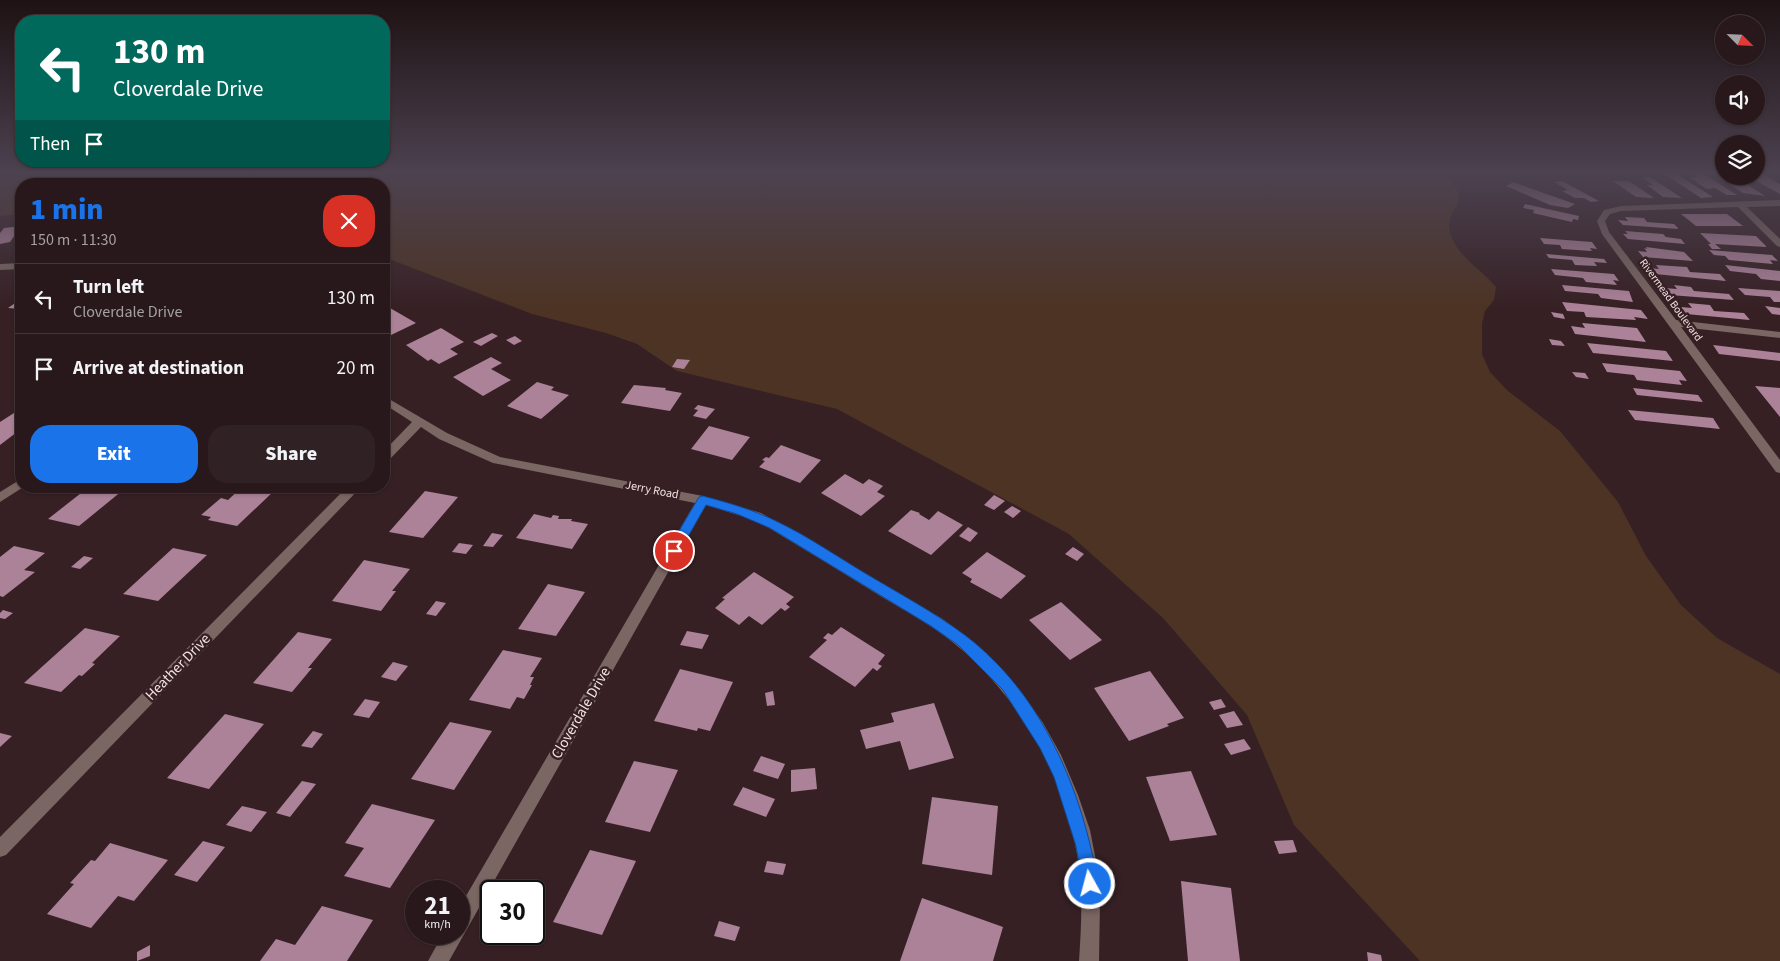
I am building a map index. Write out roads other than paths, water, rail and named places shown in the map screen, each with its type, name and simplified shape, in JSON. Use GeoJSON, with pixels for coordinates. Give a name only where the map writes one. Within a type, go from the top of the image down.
{"type":"FeatureCollection","features":[{"type":"Feature","properties":{"kind":"street","name":"Rivermead Boulevard"},"geometry":{"type":"LineString","coordinates":[[1602,218],[1601,221],[1605,232],[1778,463]]}},
{"type":"Feature","properties":{"kind":"street"},"geometry":{"type":"LineString","coordinates":[[1754,218],[1780,244]]}},
{"type":"Feature","properties":{"kind":"street"},"geometry":{"type":"LineString","coordinates":[[0,267],[15,266]]}},
{"type":"Feature","properties":{"kind":"street"},"geometry":{"type":"LineString","coordinates":[[1672,323],[1780,335]]}},
{"type":"Feature","properties":{"kind":"street","name":"Jerry Road"},"geometry":{"type":"LineString","coordinates":[[390,403],[456,443],[508,463],[703,500],[749,513],[769,522],[929,618],[976,652],[1008,686],[1035,724],[1067,790],[1079,828],[1088,867],[1091,892],[1089,961]]}},
{"type":"Feature","properties":{"kind":"street"},"geometry":{"type":"LineString","coordinates":[[390,452],[419,422]]}},
{"type":"Feature","properties":{"kind":"street"},"geometry":{"type":"LineString","coordinates":[[0,498],[15,487]]}},
{"type":"Feature","properties":{"kind":"street","name":"Heather Drive"},"geometry":{"type":"LineString","coordinates":[[0,849],[349,493]]}},
{"type":"Feature","properties":{"kind":"street","name":"Cloverdale Drive"},"geometry":{"type":"LineString","coordinates":[[470,907],[703,500]]}},
{"type":"Feature","properties":{"kind":"street"},"geometry":{"type":"LineString","coordinates":[[438,961],[447,945]]}}]}
